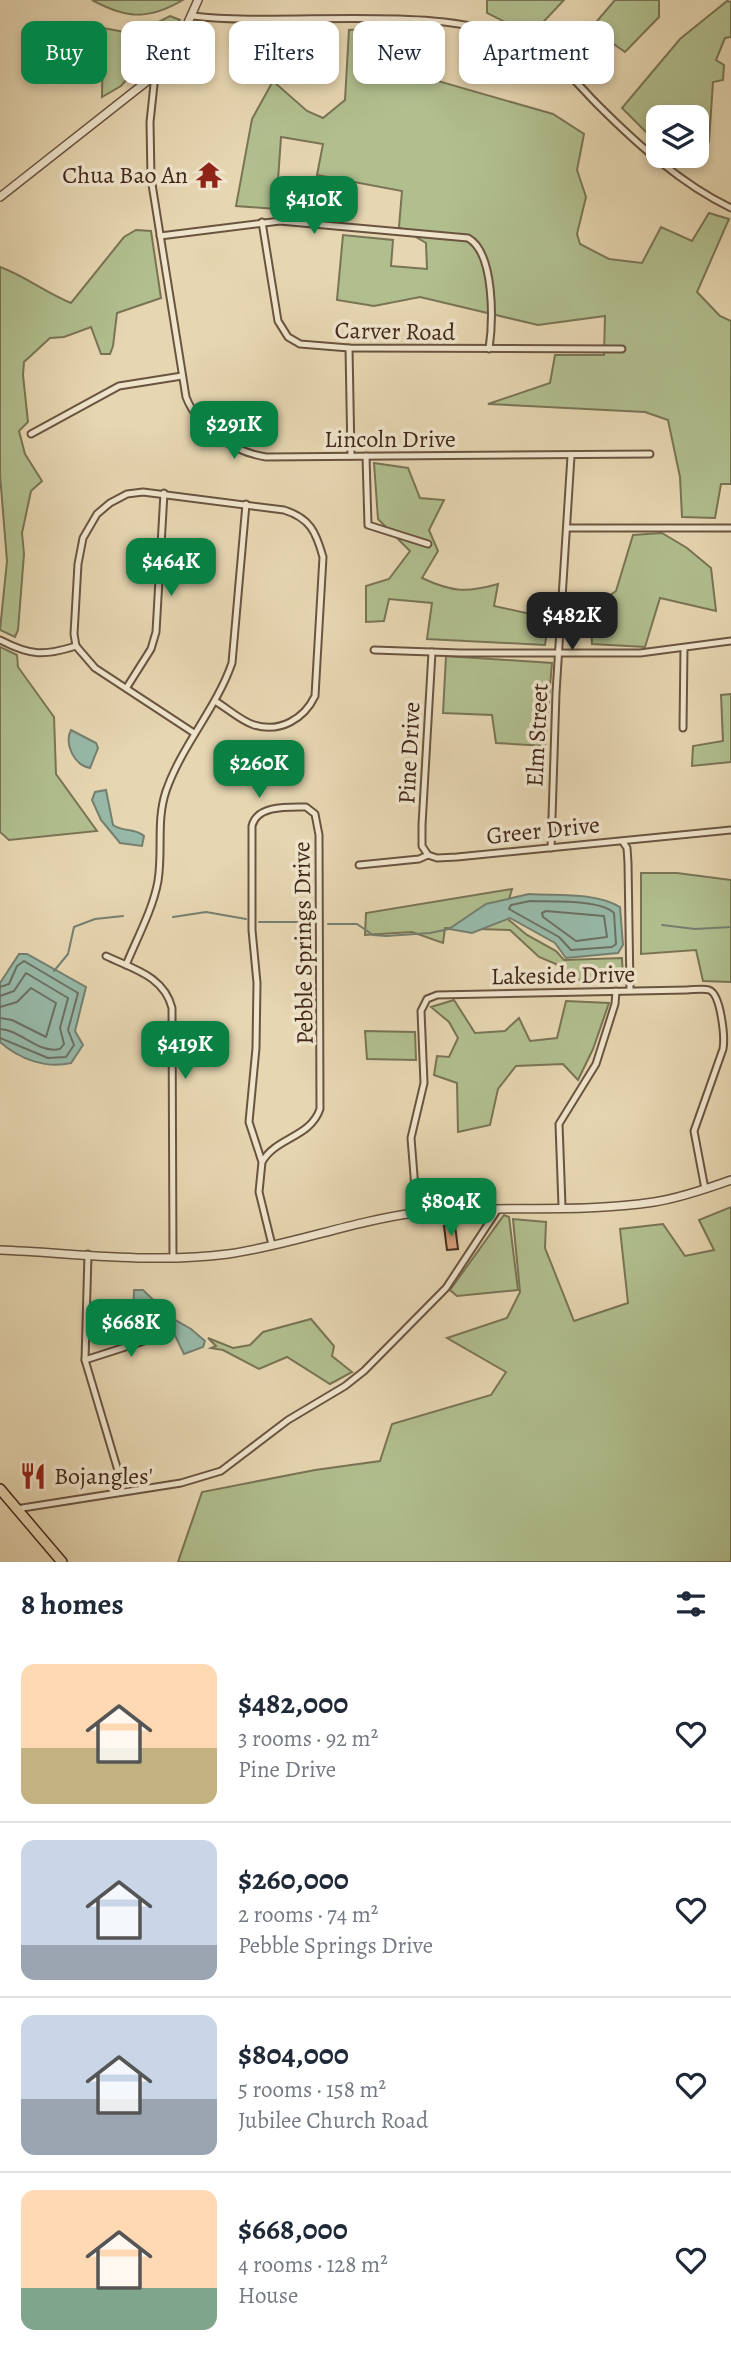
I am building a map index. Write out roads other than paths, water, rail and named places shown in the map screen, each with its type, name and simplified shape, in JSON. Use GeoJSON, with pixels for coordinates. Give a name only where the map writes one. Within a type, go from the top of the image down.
{"type":"FeatureCollection","features":[{"type":"Feature","properties":{"kind":"main road"},"geometry":{"type":"LineString","coordinates":[[0,1489],[58,1561]]}},
{"type":"Feature","properties":{"kind":"street"},"geometry":{"type":"LineString","coordinates":[[190,21],[198,0]]}},
{"type":"Feature","properties":{"kind":"street"},"geometry":{"type":"LineString","coordinates":[[193,16],[235,20],[427,19],[515,38],[535,47],[555,61],[617,123],[692,186],[731,208]]}},
{"type":"Feature","properties":{"kind":"street"},"geometry":{"type":"LineString","coordinates":[[0,197],[144,84]]}},
{"type":"Feature","properties":{"kind":"street","name":"Lincoln Drive"},"geometry":{"type":"LineString","coordinates":[[154,84],[150,122],[151,166],[160,236],[183,376],[190,406],[201,422],[242,450],[266,457],[650,454]]}},
{"type":"Feature","properties":{"kind":"street"},"geometry":{"type":"LineString","coordinates":[[160,236],[262,222],[303,222],[468,238],[475,243],[485,263],[489,290],[489,349]]}},
{"type":"Feature","properties":{"kind":"street","name":"Carver Road"},"geometry":{"type":"LineString","coordinates":[[262,222],[282,328],[293,340],[308,346],[622,349]]}},
{"type":"Feature","properties":{"kind":"street"},"geometry":{"type":"LineString","coordinates":[[349,348],[351,456]]}},
{"type":"Feature","properties":{"kind":"street"},"geometry":{"type":"LineString","coordinates":[[31,434],[119,386],[183,376]]}},
{"type":"Feature","properties":{"kind":"street"},"geometry":{"type":"LineString","coordinates":[[366,456],[369,525],[428,544]]}},
{"type":"Feature","properties":{"kind":"street","name":"Elm Street"},"geometry":{"type":"LineString","coordinates":[[551,848],[571,456]]}},
{"type":"Feature","properties":{"kind":"street"},"geometry":{"type":"LineString","coordinates":[[127,687],[151,649],[156,632],[164,493]]}},
{"type":"Feature","properties":{"kind":"street"},"geometry":{"type":"LineString","coordinates":[[194,733],[95,668],[76,646],[74,634],[78,564],[83,538],[88,527],[110,503],[127,495],[164,493],[246,504],[299,515],[312,525],[323,557],[315,696],[310,706],[299,718],[286,725],[269,726],[253,725],[215,701]]}},
{"type":"Feature","properties":{"kind":"street"},"geometry":{"type":"LineString","coordinates":[[126,965],[156,891],[160,868],[159,818],[165,793],[194,733],[225,683],[236,646],[246,504]]}},
{"type":"Feature","properties":{"kind":"street"},"geometry":{"type":"LineString","coordinates":[[567,528],[731,528]]}},
{"type":"Feature","properties":{"kind":"street"},"geometry":{"type":"LineString","coordinates":[[0,640],[19,650],[38,654],[76,646]]}},
{"type":"Feature","properties":{"kind":"street"},"geometry":{"type":"LineString","coordinates":[[374,650],[640,653],[731,641]]}},
{"type":"Feature","properties":{"kind":"street"},"geometry":{"type":"LineString","coordinates":[[683,728],[684,648]]}},
{"type":"Feature","properties":{"kind":"street","name":"Pine Drive"},"geometry":{"type":"LineString","coordinates":[[428,855],[422,846],[422,825],[432,652]]}},
{"type":"Feature","properties":{"kind":"street","name":"Pebble Springs Drive"},"geometry":{"type":"LineString","coordinates":[[262,1162],[271,1150],[307,1129],[320,1110],[320,835],[315,814],[306,807],[264,811],[255,818],[252,826],[252,930],[257,1022],[255,1080],[249,1117],[262,1162],[259,1192],[272,1245]]}},
{"type":"Feature","properties":{"kind":"street","name":"Greer Drive"},"geometry":{"type":"LineString","coordinates":[[359,865],[419,859],[428,855],[437,858],[457,857],[731,830]]}},
{"type":"Feature","properties":{"kind":"street"},"geometry":{"type":"LineString","coordinates":[[623,842],[627,848],[628,863],[630,990]]}},
{"type":"Feature","properties":{"kind":"street"},"geometry":{"type":"LineString","coordinates":[[106,956],[162,985],[168,993],[172,1008],[173,1258]]}},
{"type":"Feature","properties":{"kind":"street","name":"Lakeside Drive"},"geometry":{"type":"LineString","coordinates":[[417,1213],[411,1138],[424,1083],[421,1012],[424,1001],[433,996],[706,990],[717,998],[724,1036],[723,1049],[694,1130],[705,1189]]}},
{"type":"Feature","properties":{"kind":"street"},"geometry":{"type":"LineString","coordinates":[[562,1206],[559,1124],[596,1064],[615,1004],[616,991]]}},
{"type":"Feature","properties":{"kind":"street"},"geometry":{"type":"LineString","coordinates":[[0,1250],[173,1258],[231,1254],[359,1223],[417,1213],[641,1203],[705,1189],[731,1180]]}},
{"type":"Feature","properties":{"kind":"street"},"geometry":{"type":"LineString","coordinates":[[16,1509],[181,1483],[221,1471],[288,1420],[345,1386],[364,1371],[402,1329],[446,1288],[498,1209]]}},
{"type":"Feature","properties":{"kind":"street"},"geometry":{"type":"LineString","coordinates":[[88,1254],[85,1360],[122,1483]]}},
{"type":"Feature","properties":{"kind":"street"},"geometry":{"type":"LineString","coordinates":[[85,1360],[169,1333]]}},
{"type":"Feature","properties":{"kind":"water"},"geometry":{"type":"Polygon","coordinates":[[[71,730],[96,743],[98,748],[90,768],[79,763],[72,753],[69,741],[71,730]]]}},
{"type":"Feature","properties":{"kind":"water"},"geometry":{"type":"Polygon","coordinates":[[[106,790],[113,825],[144,836],[142,846],[120,843],[101,820],[92,800],[95,792],[106,790]]]}},
{"type":"Feature","properties":{"kind":"water"},"geometry":{"type":"Polygon","coordinates":[[[529,894],[587,897],[620,907],[623,945],[618,953],[566,958],[555,943],[510,918],[472,933],[449,929],[486,904],[529,894]]]}},
{"type":"Feature","properties":{"kind":"water"},"geometry":{"type":"Polygon","coordinates":[[[19,954],[27,954],[86,987],[75,1031],[83,1045],[71,1063],[52,1065],[33,1061],[0,1042],[0,983],[19,954]]]}},
{"type":"Feature","properties":{"kind":"water"},"geometry":{"type":"Polygon","coordinates":[[[134,1290],[143,1290],[172,1318],[191,1329],[205,1341],[203,1347],[184,1354],[168,1321],[147,1331],[133,1328],[134,1290]]]}},
{"type":"Feature","properties":{"kind":"waterway"},"geometry":{"type":"LineString","coordinates":[[173,917],[206,912],[246,919]]}},
{"type":"Feature","properties":{"kind":"waterway"},"geometry":{"type":"LineString","coordinates":[[54,971],[68,954],[74,927],[95,919],[123,916]]}},
{"type":"Feature","properties":{"kind":"waterway"},"geometry":{"type":"LineString","coordinates":[[259,922],[314,922]]}},
{"type":"Feature","properties":{"kind":"waterway"},"geometry":{"type":"LineString","coordinates":[[328,924],[357,924],[373,935],[386,936],[449,929]]}},
{"type":"Feature","properties":{"kind":"waterway"},"geometry":{"type":"LineString","coordinates":[[662,925],[695,929],[731,927]]}},
{"type":"Feature","properties":{"kind":"place","name":"Chua Bao An"},"geometry":{"type":"Point","coordinates":[209,175]}},
{"type":"Feature","properties":{"kind":"place","name":"Bojangles'"},"geometry":{"type":"Point","coordinates":[33,1476]}}]}
